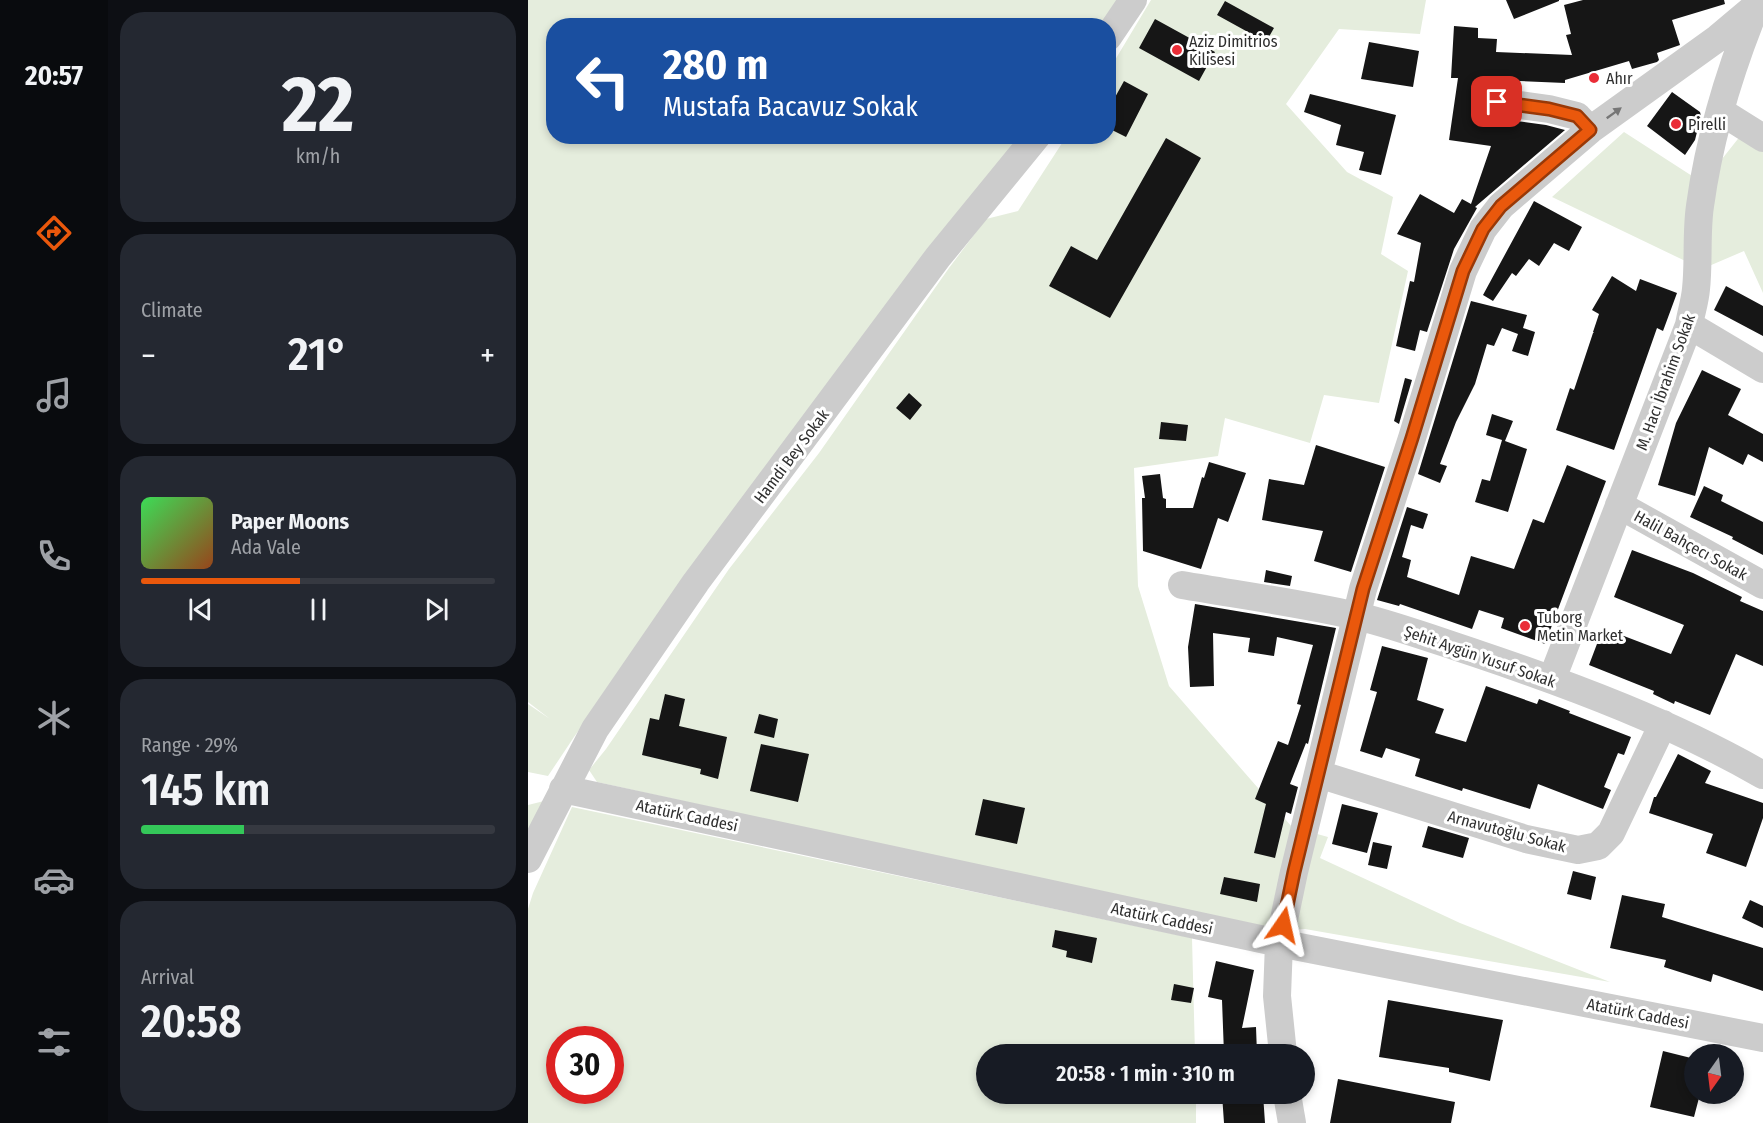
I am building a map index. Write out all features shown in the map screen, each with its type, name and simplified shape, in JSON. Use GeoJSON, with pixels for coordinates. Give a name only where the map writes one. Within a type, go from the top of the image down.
{"type":"FeatureCollection","features":[{"type":"Feature","properties":{"kind":"street"},"geometry":{"type":"LineString","coordinates":[[1116,25],[1133,0]]}},
{"type":"Feature","properties":{"kind":"street"},"geometry":{"type":"LineString","coordinates":[[1281,1044],[1277,996],[1279,943],[1294,872],[1363,589],[1463,271],[1483,229],[1501,206],[1590,130],[1718,38],[1758,3]]}},
{"type":"Feature","properties":{"kind":"street","name":"M. Hacı İbrahim Sokak"},"geometry":{"type":"LineString","coordinates":[[1552,679],[1689,325],[1696,290],[1699,209],[1708,162],[1720,111],[1741,44],[1758,3]]}},
{"type":"Feature","properties":{"kind":"street"},"geometry":{"type":"LineString","coordinates":[[1674,69],[1701,66],[1733,71]]}},
{"type":"Feature","properties":{"kind":"street"},"geometry":{"type":"LineString","coordinates":[[1497,102],[1549,109],[1577,116],[1590,130]]}},
{"type":"Feature","properties":{"kind":"street"},"geometry":{"type":"LineString","coordinates":[[1720,111],[1763,138]]}},
{"type":"Feature","properties":{"kind":"street","name":"Hamdi Bey Sokak"},"geometry":{"type":"LineString","coordinates":[[528,859],[595,729],[696,582],[938,257],[1030,144]]}},
{"type":"Feature","properties":{"kind":"street"},"geometry":{"type":"LineString","coordinates":[[1689,325],[1763,369]]}},
{"type":"Feature","properties":{"kind":"street","name":"Halil Bahçecı Sokak"},"geometry":{"type":"LineString","coordinates":[[1619,505],[1763,585]]}},
{"type":"Feature","properties":{"kind":"street","name":"Şehit Aygün Yusuf Sokak"},"geometry":{"type":"LineString","coordinates":[[1182,585],[1357,616],[1552,679],[1663,724],[1763,775]]}},
{"type":"Feature","properties":{"kind":"street","name":"Arnavutoğlu Sokak"},"geometry":{"type":"LineString","coordinates":[[1318,774],[1526,839],[1578,850],[1590,849],[1598,846],[1611,833],[1663,724]]}},
{"type":"Feature","properties":{"kind":"street","name":"Atatürk Caddesi"},"geometry":{"type":"LineString","coordinates":[[563,789],[1279,943],[1763,1038]]}},
{"type":"Feature","properties":{"kind":"street"},"geometry":{"type":"LineString","coordinates":[[1289,1104],[1292,1123]]}},
{"type":"Feature","properties":{"kind":"green space"},"geometry":{"type":"Polygon","coordinates":[[[528,0],[1118,0],[1106,18],[546,18],[546,144],[1019,144],[735,513],[548,776],[528,772],[528,704],[550,719],[528,702],[528,0]]]}},
{"type":"Feature","properties":{"kind":"green space"},"geometry":{"type":"Polygon","coordinates":[[[1151,0],[1426,0],[1420,34],[1339,29],[1286,104],[1347,172],[1393,197],[1381,254],[1408,271],[1379,403],[1324,395],[1310,443],[1225,418],[1218,456],[1134,468],[1138,586],[1169,686],[1292,827],[1328,837],[1320,858],[1460,923],[1610,982],[1305,929],[1271,931],[597,782],[589,770],[606,749],[729,569],[819,453],[986,219],[1018,211],[1061,144],[1116,144],[1116,58],[1151,0]]]}},
{"type":"Feature","properties":{"kind":"green space"},"geometry":{"type":"Polygon","coordinates":[[[1624,132],[1703,183],[1741,135],[1763,151],[1763,293],[1744,251],[1702,269],[1552,197],[1624,132]]]}},
{"type":"Feature","properties":{"kind":"green space"},"geometry":{"type":"Polygon","coordinates":[[[544,801],[528,838],[528,805],[544,801]]]}},
{"type":"Feature","properties":{"kind":"green space"},"geometry":{"type":"Polygon","coordinates":[[[572,807],[1192,938],[1195,1044],[976,1044],[976,1104],[1196,1104],[1196,1123],[528,1123],[528,909],[572,807]]]}},
{"type":"Feature","properties":{"kind":"building"},"geometry":{"type":"Polygon","coordinates":[[[1506,0],[1559,0],[1559,1],[1514,19],[1506,0]]]}},
{"type":"Feature","properties":{"kind":"building"},"geometry":{"type":"Polygon","coordinates":[[[1583,0],[1724,0],[1725,4],[1672,20],[1680,45],[1657,53],[1659,60],[1657,62],[1632,69],[1629,61],[1565,80],[1565,83],[1475,79],[1473,107],[1483,110],[1487,115],[1565,130],[1475,207],[1477,208],[1454,249],[1427,332],[1420,330],[1415,351],[1396,346],[1410,281],[1414,282],[1421,243],[1397,234],[1420,194],[1454,213],[1462,199],[1471,204],[1491,146],[1449,140],[1458,78],[1451,78],[1454,26],[1478,28],[1478,38],[1497,39],[1496,52],[1572,55],[1566,35],[1571,34],[1564,5],[1583,0]]]}},
{"type":"Feature","properties":{"kind":"building"},"geometry":{"type":"Polygon","coordinates":[[[1225,1],[1274,28],[1266,42],[1217,15],[1225,1]]]}},
{"type":"Feature","properties":{"kind":"building","name":"Aziz Dimitrios Kilisesi"},"geometry":{"type":"Polygon","coordinates":[[[1155,19],[1215,52],[1199,81],[1139,48],[1155,19]]]}},
{"type":"Feature","properties":{"kind":"building"},"geometry":{"type":"Polygon","coordinates":[[[1369,42],[1419,51],[1413,87],[1361,79],[1369,42]]]}},
{"type":"Feature","properties":{"kind":"building"},"geometry":{"type":"Polygon","coordinates":[[[1124,81],[1148,94],[1126,137],[1116,132],[1116,96],[1124,81]]]}},
{"type":"Feature","properties":{"kind":"building","name":"Pirelli"},"geometry":{"type":"Polygon","coordinates":[[[1672,92],[1700,112],[1701,116],[1695,140],[1685,155],[1647,126],[1672,92]]]}},
{"type":"Feature","properties":{"kind":"building"},"geometry":{"type":"Polygon","coordinates":[[[1310,94],[1396,115],[1381,175],[1359,170],[1364,152],[1336,145],[1341,125],[1304,112],[1310,94]]]}},
{"type":"Feature","properties":{"kind":"building"},"geometry":{"type":"Polygon","coordinates":[[[1166,138],[1201,158],[1110,318],[1049,286],[1071,246],[1097,260],[1166,138]]]}},
{"type":"Feature","properties":{"kind":"building"},"geometry":{"type":"Polygon","coordinates":[[[1534,201],[1582,227],[1569,251],[1554,243],[1539,266],[1529,259],[1516,276],[1512,273],[1493,301],[1483,295],[1534,201]]]}},
{"type":"Feature","properties":{"kind":"building"},"geometry":{"type":"Polygon","coordinates":[[[1612,276],[1636,291],[1640,279],[1677,293],[1663,331],[1657,328],[1614,450],[1556,430],[1570,388],[1574,390],[1594,333],[1599,314],[1592,310],[1612,276]]]}},
{"type":"Feature","properties":{"kind":"building"},"geometry":{"type":"Polygon","coordinates":[[[1726,286],[1763,306],[1763,336],[1714,310],[1726,286]]]}},
{"type":"Feature","properties":{"kind":"building"},"geometry":{"type":"Polygon","coordinates":[[[1471,301],[1527,315],[1523,328],[1535,332],[1528,356],[1512,351],[1518,334],[1502,328],[1494,346],[1487,344],[1475,384],[1456,422],[1440,464],[1447,466],[1440,483],[1418,474],[1471,301]]]}},
{"type":"Feature","properties":{"kind":"building"},"geometry":{"type":"Polygon","coordinates":[[[1702,370],[1741,389],[1728,415],[1763,434],[1763,462],[1748,454],[1743,465],[1709,447],[1695,496],[1658,485],[1676,423],[1702,370]]]}},
{"type":"Feature","properties":{"kind":"building"},"geometry":{"type":"Polygon","coordinates":[[[1405,378],[1412,380],[1399,424],[1394,421],[1405,378]]]}},
{"type":"Feature","properties":{"kind":"building"},"geometry":{"type":"Polygon","coordinates":[[[909,393],[922,405],[910,420],[896,408],[909,393]]]}},
{"type":"Feature","properties":{"kind":"building"},"geometry":{"type":"Polygon","coordinates":[[[1492,414],[1513,421],[1505,441],[1527,449],[1508,512],[1475,502],[1482,479],[1490,481],[1502,440],[1486,435],[1492,414]]]}},
{"type":"Feature","properties":{"kind":"building"},"geometry":{"type":"Polygon","coordinates":[[[1161,422],[1188,425],[1186,441],[1159,439],[1161,422]]]}},
{"type":"Feature","properties":{"kind":"building"},"geometry":{"type":"Polygon","coordinates":[[[1316,445],[1385,467],[1351,572],[1314,561],[1323,531],[1262,520],[1269,479],[1304,485],[1316,445]]]}},
{"type":"Feature","properties":{"kind":"building"},"geometry":{"type":"Polygon","coordinates":[[[1209,462],[1246,473],[1228,522],[1218,518],[1201,569],[1143,551],[1142,498],[1145,498],[1142,476],[1160,474],[1166,508],[1193,508],[1209,462]]]}},
{"type":"Feature","properties":{"kind":"building"},"geometry":{"type":"Polygon","coordinates":[[[1567,465],[1606,481],[1545,644],[1501,628],[1504,618],[1479,610],[1472,629],[1400,604],[1399,606],[1377,600],[1407,507],[1428,514],[1423,529],[1411,525],[1402,557],[1411,560],[1407,577],[1459,595],[1471,556],[1514,569],[1533,519],[1544,523],[1567,465]]]}},
{"type":"Feature","properties":{"kind":"building"},"geometry":{"type":"Polygon","coordinates":[[[1704,486],[1723,495],[1721,501],[1763,522],[1763,555],[1732,539],[1733,537],[1690,517],[1704,486]]]}},
{"type":"Feature","properties":{"kind":"building"},"geometry":{"type":"Polygon","coordinates":[[[1632,550],[1693,573],[1742,597],[1740,601],[1763,611],[1763,666],[1736,654],[1710,715],[1675,701],[1674,704],[1653,694],[1654,691],[1589,665],[1603,628],[1671,654],[1684,625],[1614,597],[1632,550]]]}},
{"type":"Feature","properties":{"kind":"building"},"geometry":{"type":"Polygon","coordinates":[[[1266,570],[1292,576],[1290,586],[1264,582],[1266,570]]]}},
{"type":"Feature","properties":{"kind":"building"},"geometry":{"type":"Polygon","coordinates":[[[1195,604],[1336,628],[1308,744],[1306,743],[1290,784],[1298,787],[1291,814],[1286,812],[1275,858],[1254,853],[1266,804],[1255,799],[1278,741],[1288,745],[1301,705],[1297,704],[1313,645],[1277,637],[1274,656],[1248,652],[1250,638],[1213,633],[1214,686],[1190,687],[1188,647],[1195,604]]]}},
{"type":"Feature","properties":{"kind":"building"},"geometry":{"type":"Polygon","coordinates":[[[1382,646],[1428,658],[1417,700],[1444,709],[1435,733],[1466,742],[1486,686],[1537,704],[1539,699],[1631,737],[1624,755],[1618,753],[1604,787],[1611,790],[1603,809],[1538,784],[1530,809],[1415,776],[1420,759],[1386,748],[1382,758],[1360,751],[1377,692],[1370,690],[1382,646]]]}},
{"type":"Feature","properties":{"kind":"building"},"geometry":{"type":"Polygon","coordinates":[[[665,694],[685,699],[679,726],[727,737],[718,779],[700,774],[701,769],[642,755],[650,718],[659,720],[665,694]]]}},
{"type":"Feature","properties":{"kind":"building"},"geometry":{"type":"Polygon","coordinates":[[[759,714],[778,719],[774,738],[754,733],[759,714]]]}},
{"type":"Feature","properties":{"kind":"building"},"geometry":{"type":"Polygon","coordinates":[[[761,744],[809,754],[798,802],[750,791],[761,744]]]}},
{"type":"Feature","properties":{"kind":"building"},"geometry":{"type":"Polygon","coordinates":[[[1678,754],[1711,771],[1705,783],[1763,803],[1763,818],[1746,867],[1706,853],[1713,834],[1649,813],[1654,797],[1678,754]]]}},
{"type":"Feature","properties":{"kind":"building"},"geometry":{"type":"Polygon","coordinates":[[[983,799],[1025,808],[1017,844],[975,835],[983,799]]]}},
{"type":"Feature","properties":{"kind":"building"},"geometry":{"type":"Polygon","coordinates":[[[1342,804],[1378,813],[1367,853],[1332,844],[1342,804]]]}},
{"type":"Feature","properties":{"kind":"building"},"geometry":{"type":"Polygon","coordinates":[[[1428,826],[1469,838],[1463,858],[1422,847],[1428,826]]]}},
{"type":"Feature","properties":{"kind":"building"},"geometry":{"type":"Polygon","coordinates":[[[1373,842],[1392,846],[1387,869],[1368,865],[1373,842]]]}},
{"type":"Feature","properties":{"kind":"building"},"geometry":{"type":"Polygon","coordinates":[[[1573,871],[1596,877],[1591,900],[1567,894],[1573,871]]]}},
{"type":"Feature","properties":{"kind":"building"},"geometry":{"type":"Polygon","coordinates":[[[1224,877],[1260,884],[1257,902],[1220,894],[1224,877]]]}},
{"type":"Feature","properties":{"kind":"building"},"geometry":{"type":"Polygon","coordinates":[[[1622,895],[1665,904],[1662,917],[1763,948],[1763,991],[1713,974],[1711,982],[1664,967],[1666,960],[1610,948],[1622,895]]]}},
{"type":"Feature","properties":{"kind":"building"},"geometry":{"type":"Polygon","coordinates":[[[1750,900],[1763,906],[1763,928],[1742,918],[1750,900]]]}},
{"type":"Feature","properties":{"kind":"building"},"geometry":{"type":"Polygon","coordinates":[[[1055,930],[1097,938],[1092,963],[1066,957],[1067,951],[1052,947],[1055,930]]]}},
{"type":"Feature","properties":{"kind":"building"},"geometry":{"type":"Polygon","coordinates":[[[1216,961],[1254,970],[1242,1028],[1256,1027],[1257,1044],[1224,1044],[1222,1000],[1208,997],[1216,961]]]}},
{"type":"Feature","properties":{"kind":"building"},"geometry":{"type":"Polygon","coordinates":[[[1174,984],[1194,988],[1191,1003],[1171,1000],[1174,984]]]}},
{"type":"Feature","properties":{"kind":"building"},"geometry":{"type":"Polygon","coordinates":[[[1388,1000],[1503,1020],[1490,1081],[1449,1072],[1449,1068],[1379,1057],[1388,1000]]]}},
{"type":"Feature","properties":{"kind":"building"},"geometry":{"type":"Polygon","coordinates":[[[1663,1051],[1684,1056],[1684,1104],[1697,1104],[1694,1117],[1650,1107],[1663,1051]]]}},
{"type":"Feature","properties":{"kind":"building"},"geometry":{"type":"Polygon","coordinates":[[[1338,1079],[1455,1102],[1451,1123],[1330,1123],[1338,1079]]]}},
{"type":"Feature","properties":{"kind":"building"},"geometry":{"type":"Polygon","coordinates":[[[1223,1104],[1264,1104],[1265,1123],[1224,1123],[1223,1104]]]}},
{"type":"Feature","properties":{"kind":"place","name":"Aziz Dimitrios Kilisesi"},"geometry":{"type":"Point","coordinates":[1177,50]}},
{"type":"Feature","properties":{"kind":"place","name":"Ahır"},"geometry":{"type":"Point","coordinates":[1594,78]}},
{"type":"Feature","properties":{"kind":"place","name":"Pirelli"},"geometry":{"type":"Point","coordinates":[1676,124]}},
{"type":"Feature","properties":{"kind":"place","name":"Tuborg Metin Market"},"geometry":{"type":"Point","coordinates":[1525,626]}},
{"type":"Feature","properties":{"kind":"route"},"geometry":{"type":"LineString","coordinates":[[1283,925],[1363,589],[1463,271],[1483,229],[1501,206],[1590,130],[1577,116],[1549,109],[1497,102]]}}]}
